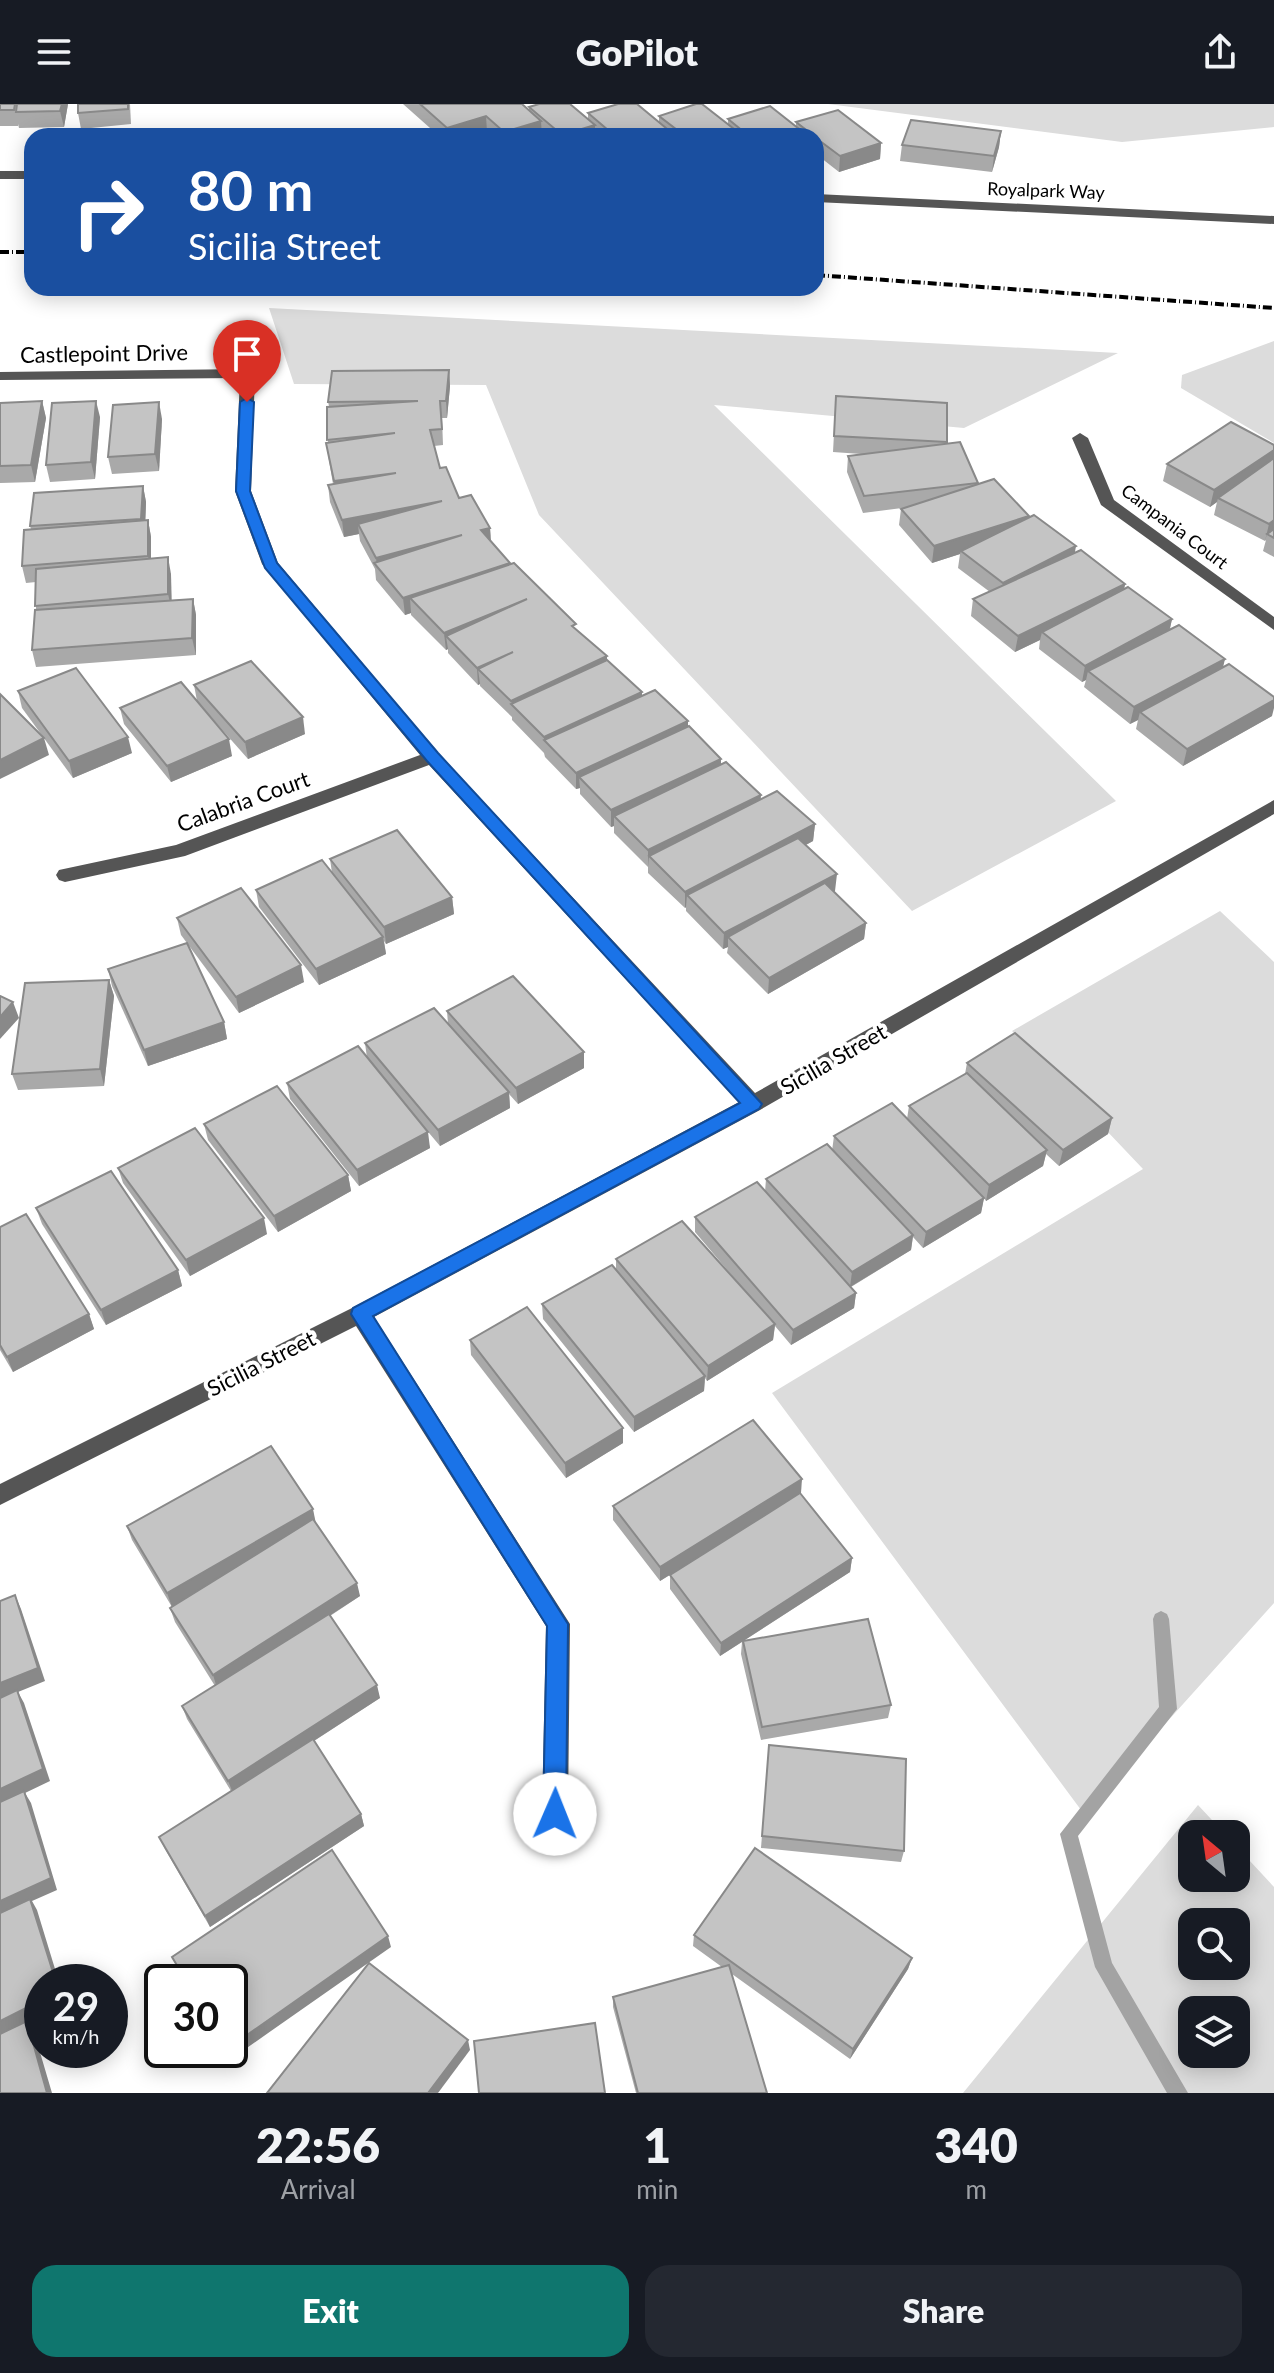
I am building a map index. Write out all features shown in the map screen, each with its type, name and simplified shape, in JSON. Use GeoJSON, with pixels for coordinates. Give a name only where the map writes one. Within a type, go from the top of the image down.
{"type":"FeatureCollection","features":[{"type":"Feature","properties":{"kind":"street"},"geometry":{"type":"LineString","coordinates":[[0,175],[24,175]]}},
{"type":"Feature","properties":{"kind":"street","name":"Royalpark Way"},"geometry":{"type":"LineString","coordinates":[[824,198],[1274,220]]}},
{"type":"Feature","properties":{"kind":"street","name":"Castlepoint Drive"},"geometry":{"type":"LineString","coordinates":[[0,376],[248,373],[243,491],[270,564],[432,757],[753,1104]]}},
{"type":"Feature","properties":{"kind":"street","name":"Campania Court"},"geometry":{"type":"LineString","coordinates":[[1080,438],[1107,502],[1274,625]]}},
{"type":"Feature","properties":{"kind":"street","name":"Calabria Court"},"geometry":{"type":"LineString","coordinates":[[65,875],[179,851],[432,757]]}},
{"type":"Feature","properties":{"kind":"street","name":"Sicilia Street"},"geometry":{"type":"LineString","coordinates":[[0,1495],[360,1314],[753,1104],[1274,806]]}},
{"type":"Feature","properties":{"kind":"street"},"geometry":{"type":"LineString","coordinates":[[360,1314],[558,1624],[555,1814]]}},
{"type":"Feature","properties":{"kind":"shaded area"},"geometry":{"type":"Polygon","coordinates":[[[828,104],[1274,104],[1274,127],[1122,142],[828,104]]]}},
{"type":"Feature","properties":{"kind":"shaded area"},"geometry":{"type":"Polygon","coordinates":[[[269,308],[1118,353],[964,428],[714,405],[1116,801],[912,911],[539,515],[486,385],[294,384],[269,308]]]}},
{"type":"Feature","properties":{"kind":"shaded area"},"geometry":{"type":"Polygon","coordinates":[[[1274,341],[1274,443],[1181,388],[1182,375],[1274,341]]]}},
{"type":"Feature","properties":{"kind":"shaded area"},"geometry":{"type":"Polygon","coordinates":[[[1220,911],[1274,962],[1274,1603],[1084,1814],[772,1393],[1143,1169],[1012,1031],[1220,911]]]}},
{"type":"Feature","properties":{"kind":"shaded area"},"geometry":{"type":"Polygon","coordinates":[[[1198,1805],[1212,1820],[1186,1820],[1198,1805]]]}},
{"type":"Feature","properties":{"kind":"shaded area"},"geometry":{"type":"Polygon","coordinates":[[[1178,1830],[1178,1892],[1250,1892],[1250,1861],[1274,1887],[1274,2093],[963,2093],[1178,1830]]]}},
{"type":"Feature","properties":{"kind":"building"},"geometry":{"type":"Polygon","coordinates":[[[0,104],[15,104],[14,110],[0,110],[0,104]]]}},
{"type":"Feature","properties":{"kind":"building"},"geometry":{"type":"Polygon","coordinates":[[[17,104],[62,104],[60,111],[16,112],[17,104]]]}},
{"type":"Feature","properties":{"kind":"building"},"geometry":{"type":"Polygon","coordinates":[[[78,104],[128,104],[128,109],[78,113],[78,104]]]}},
{"type":"Feature","properties":{"kind":"building"},"geometry":{"type":"Polygon","coordinates":[[[420,104],[522,104],[541,121],[517,128],[500,128],[486,116],[447,128],[420,104]]]}},
{"type":"Feature","properties":{"kind":"building"},"geometry":{"type":"Polygon","coordinates":[[[570,104],[595,125],[554,128],[529,107],[570,104]]]}},
{"type":"Feature","properties":{"kind":"building"},"geometry":{"type":"Polygon","coordinates":[[[618,104],[637,104],[666,128],[606,128],[588,113],[618,104]]]}},
{"type":"Feature","properties":{"kind":"building"},"geometry":{"type":"Polygon","coordinates":[[[702,104],[733,128],[675,128],[659,116],[702,104]]]}},
{"type":"Feature","properties":{"kind":"building"},"geometry":{"type":"Polygon","coordinates":[[[770,106],[798,128],[739,128],[728,119],[770,106]]]}},
{"type":"Feature","properties":{"kind":"building"},"geometry":{"type":"Polygon","coordinates":[[[838,110],[881,143],[840,156],[824,144],[824,128],[804,128],[796,122],[838,110]]]}},
{"type":"Feature","properties":{"kind":"building"},"geometry":{"type":"Polygon","coordinates":[[[911,120],[1001,131],[994,156],[902,145],[911,120]]]}},
{"type":"Feature","properties":{"kind":"building"},"geometry":{"type":"Polygon","coordinates":[[[449,370],[446,401],[440,401],[442,429],[430,430],[440,468],[446,467],[459,498],[471,495],[490,528],[481,530],[510,563],[403,598],[374,563],[462,535],[376,558],[358,524],[442,501],[342,520],[328,485],[396,473],[334,481],[326,443],[395,433],[327,440],[327,407],[418,401],[328,402],[332,371],[449,370]]]}},
{"type":"Feature","properties":{"kind":"building"},"geometry":{"type":"Polygon","coordinates":[[[836,396],[947,403],[947,442],[834,436],[836,396]]]}},
{"type":"Feature","properties":{"kind":"building"},"geometry":{"type":"Polygon","coordinates":[[[42,401],[31,465],[0,466],[0,403],[42,401]]]}},
{"type":"Feature","properties":{"kind":"building"},"geometry":{"type":"Polygon","coordinates":[[[96,401],[91,462],[46,465],[52,403],[96,401]]]}},
{"type":"Feature","properties":{"kind":"building"},"geometry":{"type":"Polygon","coordinates":[[[159,402],[155,454],[108,457],[113,405],[159,402]]]}},
{"type":"Feature","properties":{"kind":"building"},"geometry":{"type":"Polygon","coordinates":[[[1231,422],[1274,445],[1274,450],[1214,490],[1167,464],[1231,422]]]}},
{"type":"Feature","properties":{"kind":"building"},"geometry":{"type":"Polygon","coordinates":[[[960,442],[978,483],[864,496],[848,456],[960,442]]]}},
{"type":"Feature","properties":{"kind":"building"},"geometry":{"type":"Polygon","coordinates":[[[1274,458],[1274,520],[1269,524],[1218,498],[1274,458]]]}},
{"type":"Feature","properties":{"kind":"building"},"geometry":{"type":"Polygon","coordinates":[[[994,479],[1029,516],[934,546],[901,509],[994,479]]]}},
{"type":"Feature","properties":{"kind":"building"},"geometry":{"type":"Polygon","coordinates":[[[143,486],[141,519],[30,526],[34,493],[143,486]]]}},
{"type":"Feature","properties":{"kind":"building"},"geometry":{"type":"Polygon","coordinates":[[[1034,515],[1076,546],[1003,583],[961,551],[1034,515]]]}},
{"type":"Feature","properties":{"kind":"building"},"geometry":{"type":"Polygon","coordinates":[[[148,520],[148,556],[22,566],[24,530],[148,520]]]}},
{"type":"Feature","properties":{"kind":"building"},"geometry":{"type":"Polygon","coordinates":[[[1081,550],[1125,584],[1018,636],[973,599],[1081,550]]]}},
{"type":"Feature","properties":{"kind":"building"},"geometry":{"type":"Polygon","coordinates":[[[168,557],[168,594],[35,606],[36,569],[168,557]]]}},
{"type":"Feature","properties":{"kind":"building"},"geometry":{"type":"Polygon","coordinates":[[[514,563],[576,624],[572,626],[607,656],[511,701],[478,669],[513,652],[477,668],[446,636],[527,599],[444,633],[410,598],[514,563]]]}},
{"type":"Feature","properties":{"kind":"building"},"geometry":{"type":"Polygon","coordinates":[[[1128,587],[1172,619],[1085,666],[1042,632],[1128,587]]]}},
{"type":"Feature","properties":{"kind":"building"},"geometry":{"type":"Polygon","coordinates":[[[193,599],[192,638],[32,650],[35,610],[193,599]]]}},
{"type":"Feature","properties":{"kind":"building"},"geometry":{"type":"Polygon","coordinates":[[[1179,625],[1225,659],[1134,707],[1088,671],[1179,625]]]}},
{"type":"Feature","properties":{"kind":"building"},"geometry":{"type":"Polygon","coordinates":[[[607,660],[642,692],[544,737],[511,704],[607,660]]]}},
{"type":"Feature","properties":{"kind":"building"},"geometry":{"type":"Polygon","coordinates":[[[251,661],[303,717],[245,742],[194,685],[251,661]]]}},
{"type":"Feature","properties":{"kind":"building"},"geometry":{"type":"Polygon","coordinates":[[[1229,664],[1274,700],[1187,749],[1140,712],[1229,664]]]}},
{"type":"Feature","properties":{"kind":"building"},"geometry":{"type":"Polygon","coordinates":[[[76,668],[128,737],[69,761],[18,691],[76,668]]]}},
{"type":"Feature","properties":{"kind":"building"},"geometry":{"type":"Polygon","coordinates":[[[181,682],[229,739],[167,766],[120,708],[181,682]]]}},
{"type":"Feature","properties":{"kind":"building"},"geometry":{"type":"Polygon","coordinates":[[[655,690],[688,721],[576,773],[544,740],[655,690]]]}},
{"type":"Feature","properties":{"kind":"building"},"geometry":{"type":"Polygon","coordinates":[[[0,694],[44,738],[0,760],[0,694]]]}},
{"type":"Feature","properties":{"kind":"building"},"geometry":{"type":"Polygon","coordinates":[[[689,726],[721,759],[611,810],[579,777],[689,726]]]}},
{"type":"Feature","properties":{"kind":"building"},"geometry":{"type":"Polygon","coordinates":[[[726,762],[761,795],[648,850],[614,816],[726,762]]]}},
{"type":"Feature","properties":{"kind":"building"},"geometry":{"type":"Polygon","coordinates":[[[777,791],[815,824],[685,892],[649,856],[777,791]]]}},
{"type":"Feature","properties":{"kind":"building"},"geometry":{"type":"Polygon","coordinates":[[[397,830],[452,897],[384,927],[330,859],[397,830]]]}},
{"type":"Feature","properties":{"kind":"building"},"geometry":{"type":"Polygon","coordinates":[[[798,838],[837,874],[724,933],[687,895],[798,838]]]}},
{"type":"Feature","properties":{"kind":"building"},"geometry":{"type":"Polygon","coordinates":[[[322,860],[383,937],[316,969],[256,890],[322,860]]]}},
{"type":"Feature","properties":{"kind":"building"},"geometry":{"type":"Polygon","coordinates":[[[825,883],[866,923],[769,978],[728,937],[825,883]]]}},
{"type":"Feature","properties":{"kind":"building"},"geometry":{"type":"Polygon","coordinates":[[[241,888],[301,965],[236,997],[177,918],[241,888]]]}},
{"type":"Feature","properties":{"kind":"building"},"geometry":{"type":"Polygon","coordinates":[[[187,943],[224,1022],[144,1050],[108,969],[187,943]]]}},
{"type":"Feature","properties":{"kind":"building"},"geometry":{"type":"Polygon","coordinates":[[[513,976],[584,1052],[516,1088],[447,1011],[513,976]]]}},
{"type":"Feature","properties":{"kind":"building"},"geometry":{"type":"Polygon","coordinates":[[[109,980],[100,1069],[12,1074],[25,983],[109,980]]]}},
{"type":"Feature","properties":{"kind":"building"},"geometry":{"type":"Polygon","coordinates":[[[0,996],[13,1002],[0,1017],[0,996]]]}},
{"type":"Feature","properties":{"kind":"building"},"geometry":{"type":"Polygon","coordinates":[[[434,1008],[509,1092],[438,1130],[365,1043],[434,1008]]]}},
{"type":"Feature","properties":{"kind":"building"},"geometry":{"type":"Polygon","coordinates":[[[1015,1033],[1112,1118],[1063,1150],[967,1063],[1015,1033]]]}},
{"type":"Feature","properties":{"kind":"building"},"geometry":{"type":"Polygon","coordinates":[[[358,1046],[428,1132],[357,1170],[287,1083],[358,1046]]]}},
{"type":"Feature","properties":{"kind":"building"},"geometry":{"type":"Polygon","coordinates":[[[967,1073],[1047,1150],[989,1185],[909,1106],[967,1073]]]}},
{"type":"Feature","properties":{"kind":"building"},"geometry":{"type":"Polygon","coordinates":[[[277,1086],[348,1175],[274,1216],[204,1124],[277,1086]]]}},
{"type":"Feature","properties":{"kind":"building"},"geometry":{"type":"Polygon","coordinates":[[[892,1103],[984,1198],[926,1232],[834,1136],[892,1103]]]}},
{"type":"Feature","properties":{"kind":"building"},"geometry":{"type":"Polygon","coordinates":[[[195,1128],[264,1218],[186,1260],[118,1168],[195,1128]]]}},
{"type":"Feature","properties":{"kind":"building"},"geometry":{"type":"Polygon","coordinates":[[[827,1144],[913,1235],[852,1272],[766,1179],[827,1144]]]}},
{"type":"Feature","properties":{"kind":"building"},"geometry":{"type":"Polygon","coordinates":[[[111,1171],[178,1270],[101,1310],[36,1208],[111,1171]]]}},
{"type":"Feature","properties":{"kind":"building"},"geometry":{"type":"Polygon","coordinates":[[[757,1182],[856,1293],[793,1330],[695,1217],[757,1182]]]}},
{"type":"Feature","properties":{"kind":"building"},"geometry":{"type":"Polygon","coordinates":[[[26,1214],[89,1314],[7,1357],[0,1345],[0,1227],[26,1214]]]}},
{"type":"Feature","properties":{"kind":"building"},"geometry":{"type":"Polygon","coordinates":[[[682,1221],[775,1324],[708,1366],[616,1259],[682,1221]]]}},
{"type":"Feature","properties":{"kind":"building"},"geometry":{"type":"Polygon","coordinates":[[[612,1265],[705,1376],[634,1417],[542,1304],[612,1265]]]}},
{"type":"Feature","properties":{"kind":"building"},"geometry":{"type":"Polygon","coordinates":[[[527,1307],[623,1428],[565,1463],[470,1340],[527,1307]]]}},
{"type":"Feature","properties":{"kind":"building"},"geometry":{"type":"Polygon","coordinates":[[[753,1420],[802,1479],[660,1567],[613,1506],[753,1420]]]}},
{"type":"Feature","properties":{"kind":"building"},"geometry":{"type":"Polygon","coordinates":[[[271,1446],[313,1509],[167,1593],[127,1526],[271,1446]]]}},
{"type":"Feature","properties":{"kind":"building"},"geometry":{"type":"Polygon","coordinates":[[[800,1493],[852,1558],[721,1643],[670,1575],[800,1493]]]}},
{"type":"Feature","properties":{"kind":"building"},"geometry":{"type":"Polygon","coordinates":[[[313,1519],[357,1583],[213,1675],[170,1608],[313,1519]]]}},
{"type":"Feature","properties":{"kind":"building"},"geometry":{"type":"Polygon","coordinates":[[[15,1595],[38,1668],[0,1683],[0,1601],[15,1595]]]}},
{"type":"Feature","properties":{"kind":"building"},"geometry":{"type":"Polygon","coordinates":[[[329,1614],[377,1685],[228,1781],[182,1706],[329,1614]]]}},
{"type":"Feature","properties":{"kind":"building"},"geometry":{"type":"Polygon","coordinates":[[[868,1619],[891,1705],[762,1727],[743,1641],[868,1619]]]}},
{"type":"Feature","properties":{"kind":"building"},"geometry":{"type":"Polygon","coordinates":[[[17,1690],[43,1769],[0,1789],[0,1698],[17,1690]]]}},
{"type":"Feature","properties":{"kind":"building"},"geometry":{"type":"Polygon","coordinates":[[[313,1739],[361,1814],[205,1916],[159,1837],[313,1739]]]}},
{"type":"Feature","properties":{"kind":"building"},"geometry":{"type":"Polygon","coordinates":[[[769,1745],[906,1759],[904,1851],[762,1836],[769,1745]]]}},
{"type":"Feature","properties":{"kind":"building"},"geometry":{"type":"Polygon","coordinates":[[[24,1791],[51,1878],[0,1901],[0,1802],[24,1791]]]}},
{"type":"Feature","properties":{"kind":"building"},"geometry":{"type":"Polygon","coordinates":[[[755,1848],[912,1958],[853,2049],[694,1935],[755,1848]]]}},
{"type":"Feature","properties":{"kind":"building"},"geometry":{"type":"Polygon","coordinates":[[[332,1850],[388,1936],[248,2034],[248,1964],[176,1964],[172,1957],[332,1850]]]}},
{"type":"Feature","properties":{"kind":"building"},"geometry":{"type":"Polygon","coordinates":[[[30,1899],[50,1964],[24,1964],[24,2009],[0,2021],[0,1913],[30,1899]]]}},
{"type":"Feature","properties":{"kind":"building"},"geometry":{"type":"Polygon","coordinates":[[[369,1963],[468,2040],[428,2093],[267,2093],[369,1963]]]}},
{"type":"Feature","properties":{"kind":"building"},"geometry":{"type":"Polygon","coordinates":[[[729,1965],[767,2093],[638,2093],[613,1997],[729,1965]]]}},
{"type":"Feature","properties":{"kind":"building"},"geometry":{"type":"Polygon","coordinates":[[[24,2022],[24,2068],[40,2068],[47,2093],[0,2093],[0,2034],[24,2022]]]}},
{"type":"Feature","properties":{"kind":"building"},"geometry":{"type":"Polygon","coordinates":[[[595,2023],[605,2093],[479,2093],[474,2041],[595,2023]]]}},
{"type":"Feature","properties":{"kind":"waterway"},"geometry":{"type":"LineString","coordinates":[[1161,1619],[1168,1709],[1069,1834],[1104,1967],[1178,2093]]}},
{"type":"Feature","properties":{"kind":"railway"},"geometry":{"type":"LineString","coordinates":[[0,252],[24,252]]}},
{"type":"Feature","properties":{"kind":"railway"},"geometry":{"type":"LineString","coordinates":[[824,276],[1274,308]]}},
{"type":"Feature","properties":{"kind":"route"},"geometry":{"type":"LineString","coordinates":[[247,402],[243,491],[270,564],[432,757],[753,1104],[360,1314],[558,1624],[555,1814]]}}]}
